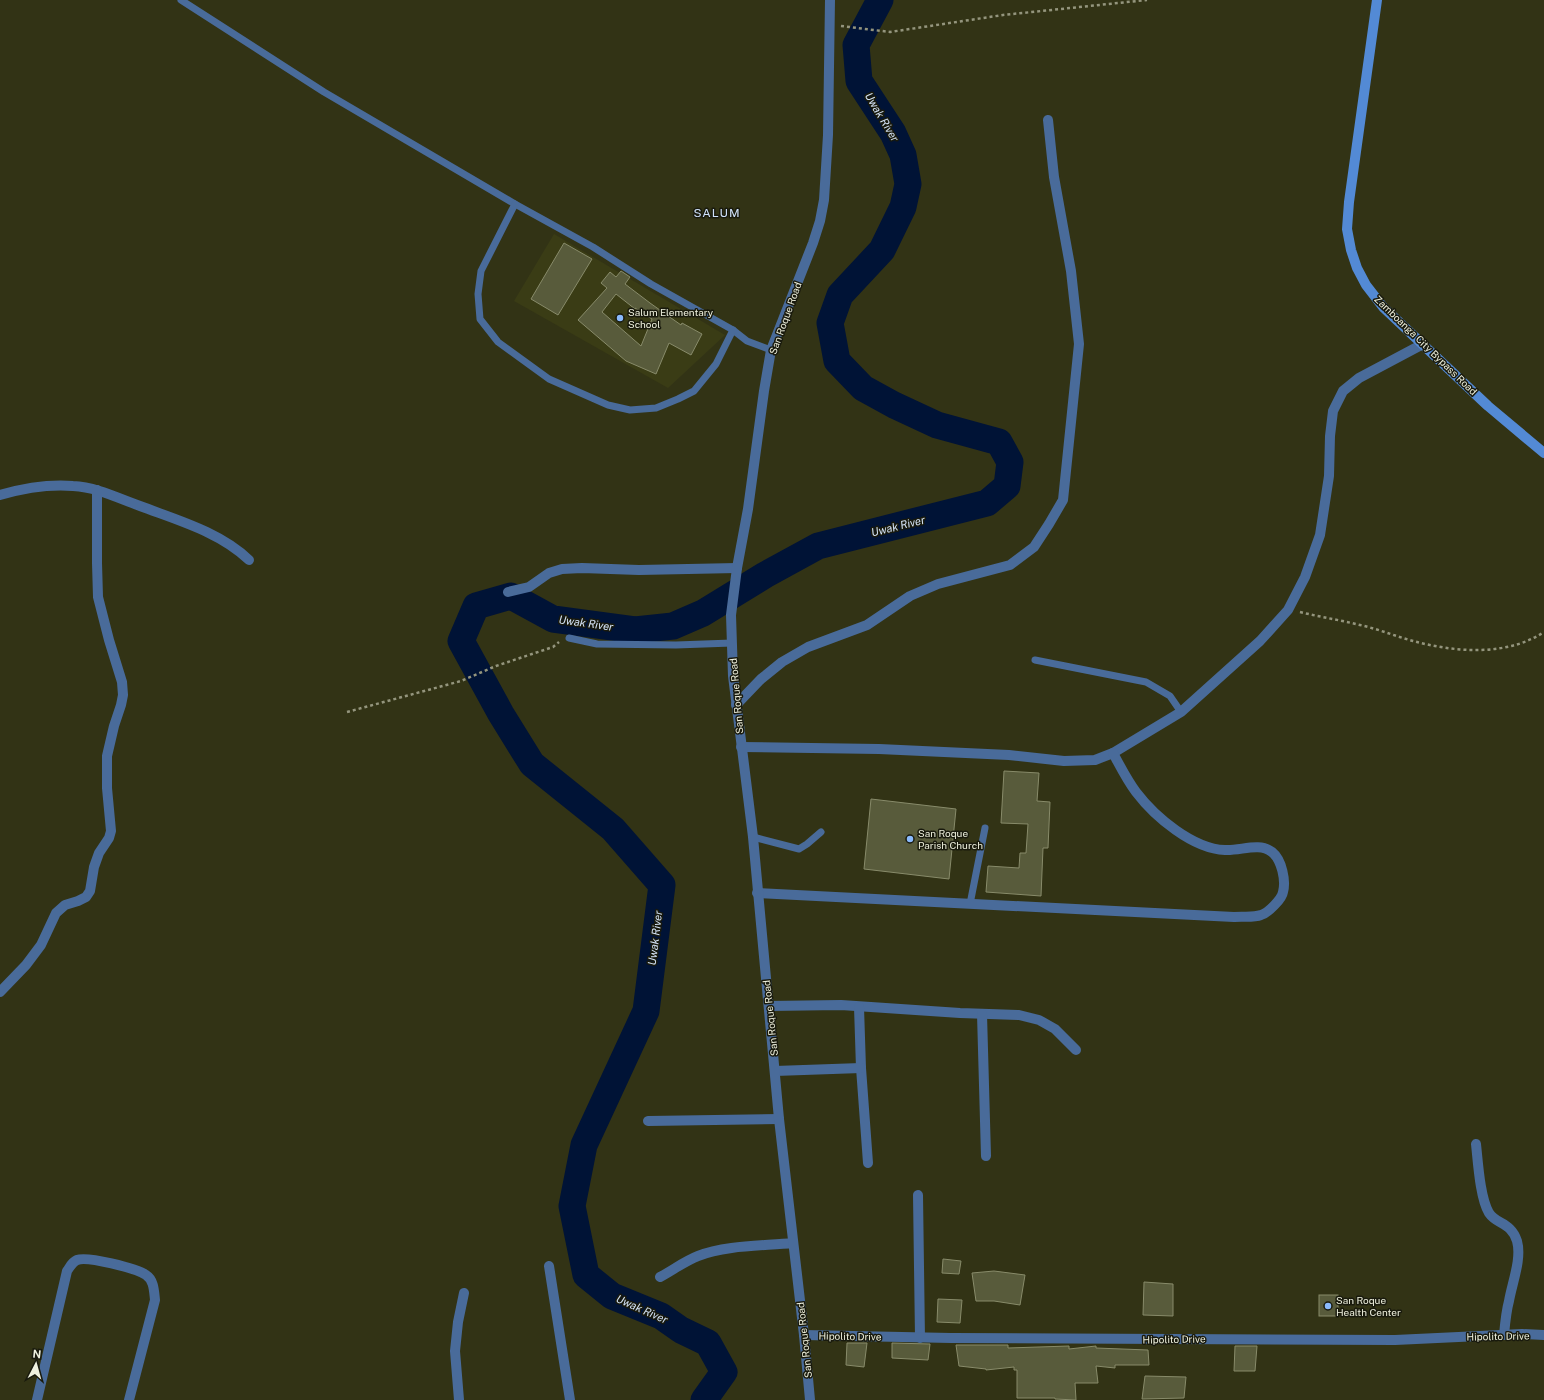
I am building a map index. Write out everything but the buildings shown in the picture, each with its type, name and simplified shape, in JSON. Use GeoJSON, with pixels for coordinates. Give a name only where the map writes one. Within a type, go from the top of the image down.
{"type":"FeatureCollection","features":[{"type":"Feature","properties":{"kind":"main road","name":"Zamboanga City Bypass Road"},"geometry":{"type":"LineString","coordinates":[[1378,0],[1349,202],[1347,229],[1350,250],[1366,285],[1384,306],[1488,406],[1544,453]]}},
{"type":"Feature","properties":{"kind":"street","name":"San Roque Road"},"geometry":{"type":"LineString","coordinates":[[810,1400],[779,1119],[753,837],[733,676],[731,615],[736,568],[748,509],[761,409],[771,350],[813,242],[821,214],[825,186],[828,135],[830,0]]}},
{"type":"Feature","properties":{"kind":"street"},"geometry":{"type":"LineString","coordinates":[[736,705],[761,679],[782,662],[808,648],[867,625],[910,596],[938,584],[1010,565],[1034,547],[1063,500],[1079,344],[1071,271],[1054,177],[1048,120]]}},
{"type":"Feature","properties":{"kind":"street"},"geometry":{"type":"LineString","coordinates":[[741,747],[879,749],[1009,754],[1064,760],[1095,760],[1113,753],[1181,712],[1260,641],[1288,610],[1305,577],[1320,535],[1329,476],[1330,436],[1333,411],[1343,391],[1359,378],[1423,344]]}},
{"type":"Feature","properties":{"kind":"street"},"geometry":{"type":"LineString","coordinates":[[0,495],[26,488],[53,485],[74,486],[97,490],[182,522],[222,540],[238,550],[249,560]]}},
{"type":"Feature","properties":{"kind":"street"},"geometry":{"type":"LineString","coordinates":[[0,992],[26,965],[41,945],[56,913],[65,905],[86,897],[90,891],[94,868],[99,854],[109,838],[111,831],[107,788],[107,756],[121,705],[122,682],[108,640],[98,597],[97,490]]}},
{"type":"Feature","properties":{"kind":"street"},"geometry":{"type":"LineString","coordinates":[[508,592],[529,587],[549,573],[562,569],[582,568],[639,570],[736,568]]}},
{"type":"Feature","properties":{"kind":"street"},"geometry":{"type":"LineString","coordinates":[[757,893],[1234,917],[1261,915],[1275,906],[1283,893],[1284,876],[1280,863],[1274,853],[1257,847],[1237,851],[1223,850],[1202,845],[1183,835],[1162,818],[1136,792],[1113,753]]}},
{"type":"Feature","properties":{"kind":"street"},"geometry":{"type":"LineString","coordinates":[[769,1006],[841,1005],[1018,1015],[1039,1020],[1055,1029],[1076,1050]]}},
{"type":"Feature","properties":{"kind":"street"},"geometry":{"type":"LineString","coordinates":[[860,1007],[861,1068],[868,1163]]}},
{"type":"Feature","properties":{"kind":"street"},"geometry":{"type":"LineString","coordinates":[[982,1014],[986,1156]]}},
{"type":"Feature","properties":{"kind":"street"},"geometry":{"type":"LineString","coordinates":[[775,1071],[861,1068]]}},
{"type":"Feature","properties":{"kind":"street"},"geometry":{"type":"LineString","coordinates":[[648,1121],[779,1119]]}},
{"type":"Feature","properties":{"kind":"street"},"geometry":{"type":"LineString","coordinates":[[1476,1144],[1486,1206],[1490,1214],[1512,1231],[1517,1241],[1516,1263],[1504,1335]]}},
{"type":"Feature","properties":{"kind":"street"},"geometry":{"type":"LineString","coordinates":[[918,1195],[920,1338]]}},
{"type":"Feature","properties":{"kind":"street"},"geometry":{"type":"LineString","coordinates":[[660,1277],[686,1262],[714,1251],[793,1243]]}},
{"type":"Feature","properties":{"kind":"street"},"geometry":{"type":"LineString","coordinates":[[37,1400],[67,1271],[71,1264],[78,1260],[92,1259],[127,1268],[146,1275],[152,1282],[155,1300],[129,1400]]}},
{"type":"Feature","properties":{"kind":"street"},"geometry":{"type":"LineString","coordinates":[[549,1266],[570,1400]]}},
{"type":"Feature","properties":{"kind":"street"},"geometry":{"type":"LineString","coordinates":[[459,1400],[455,1351],[458,1322],[464,1293]]}},
{"type":"Feature","properties":{"kind":"street","name":"Hipolito Drive"},"geometry":{"type":"LineString","coordinates":[[804,1335],[920,1338],[1395,1340],[1504,1335],[1544,1335]]}},
{"type":"Feature","properties":{"kind":"lane"},"geometry":{"type":"LineString","coordinates":[[181,0],[324,92],[515,204],[593,247],[651,284],[733,330],[747,341],[771,350]]}},
{"type":"Feature","properties":{"kind":"lane"},"geometry":{"type":"LineString","coordinates":[[515,204],[481,271],[478,294],[480,319],[498,342],[549,379],[608,405],[630,410],[656,408],[694,391],[716,364],[733,330]]}},
{"type":"Feature","properties":{"kind":"lane"},"geometry":{"type":"LineString","coordinates":[[569,638],[597,644],[676,645],[732,643]]}},
{"type":"Feature","properties":{"kind":"lane"},"geometry":{"type":"LineString","coordinates":[[1035,660],[1146,682],[1170,696],[1181,712]]}},
{"type":"Feature","properties":{"kind":"lane"},"geometry":{"type":"LineString","coordinates":[[970,904],[985,828]]}},
{"type":"Feature","properties":{"kind":"lane"},"geometry":{"type":"LineString","coordinates":[[753,837],[799,849],[821,832]]}},
{"type":"Feature","properties":{"kind":"path"},"geometry":{"type":"LineString","coordinates":[[846,26],[890,32],[1003,15],[1147,0]]}},
{"type":"Feature","properties":{"kind":"path"},"geometry":{"type":"LineString","coordinates":[[1288,610],[1360,625],[1427,644],[1459,650],[1489,649],[1514,645],[1544,632]]}},
{"type":"Feature","properties":{"kind":"path"},"geometry":{"type":"LineString","coordinates":[[348,712],[461,681],[496,666],[552,647],[563,639],[569,638]]}},
{"type":"Feature","properties":{"kind":"shaded area","name":"Salum Elementary School"},"geometry":{"type":"Polygon","coordinates":[[[554,234],[725,335],[668,388],[514,301],[554,234]]]}},
{"type":"Feature","properties":{"kind":"waterway","name":"Uwak River"},"geometry":{"type":"LineString","coordinates":[[704,1400],[724,1372],[708,1343],[681,1330],[661,1316],[612,1296],[586,1275],[572,1206],[584,1145],[646,1011],[662,885],[613,829],[532,764],[501,714],[461,641],[476,606],[511,596],[553,619],[635,630],[673,626],[703,613],[765,575],[818,546],[987,503],[1007,486],[1010,462],[999,442],[937,425],[894,405],[863,388],[837,361],[830,323],[840,295],[882,250],[903,207],[908,184],[903,155],[893,133],[859,81],[856,45],[880,0]]}},
{"type":"Feature","properties":{"kind":"place","name":"Salum Elementary School"},"geometry":{"type":"Point","coordinates":[620,318]}},
{"type":"Feature","properties":{"kind":"place","name":"San Roque Parish Church"},"geometry":{"type":"Point","coordinates":[910,839]}},
{"type":"Feature","properties":{"kind":"place","name":"San Roque Health Center"},"geometry":{"type":"Point","coordinates":[1328,1306]}},
{"type":"Feature","properties":{"kind":"district","name":"SALUM"},"geometry":{"type":"Point","coordinates":[717,213]}}]}
